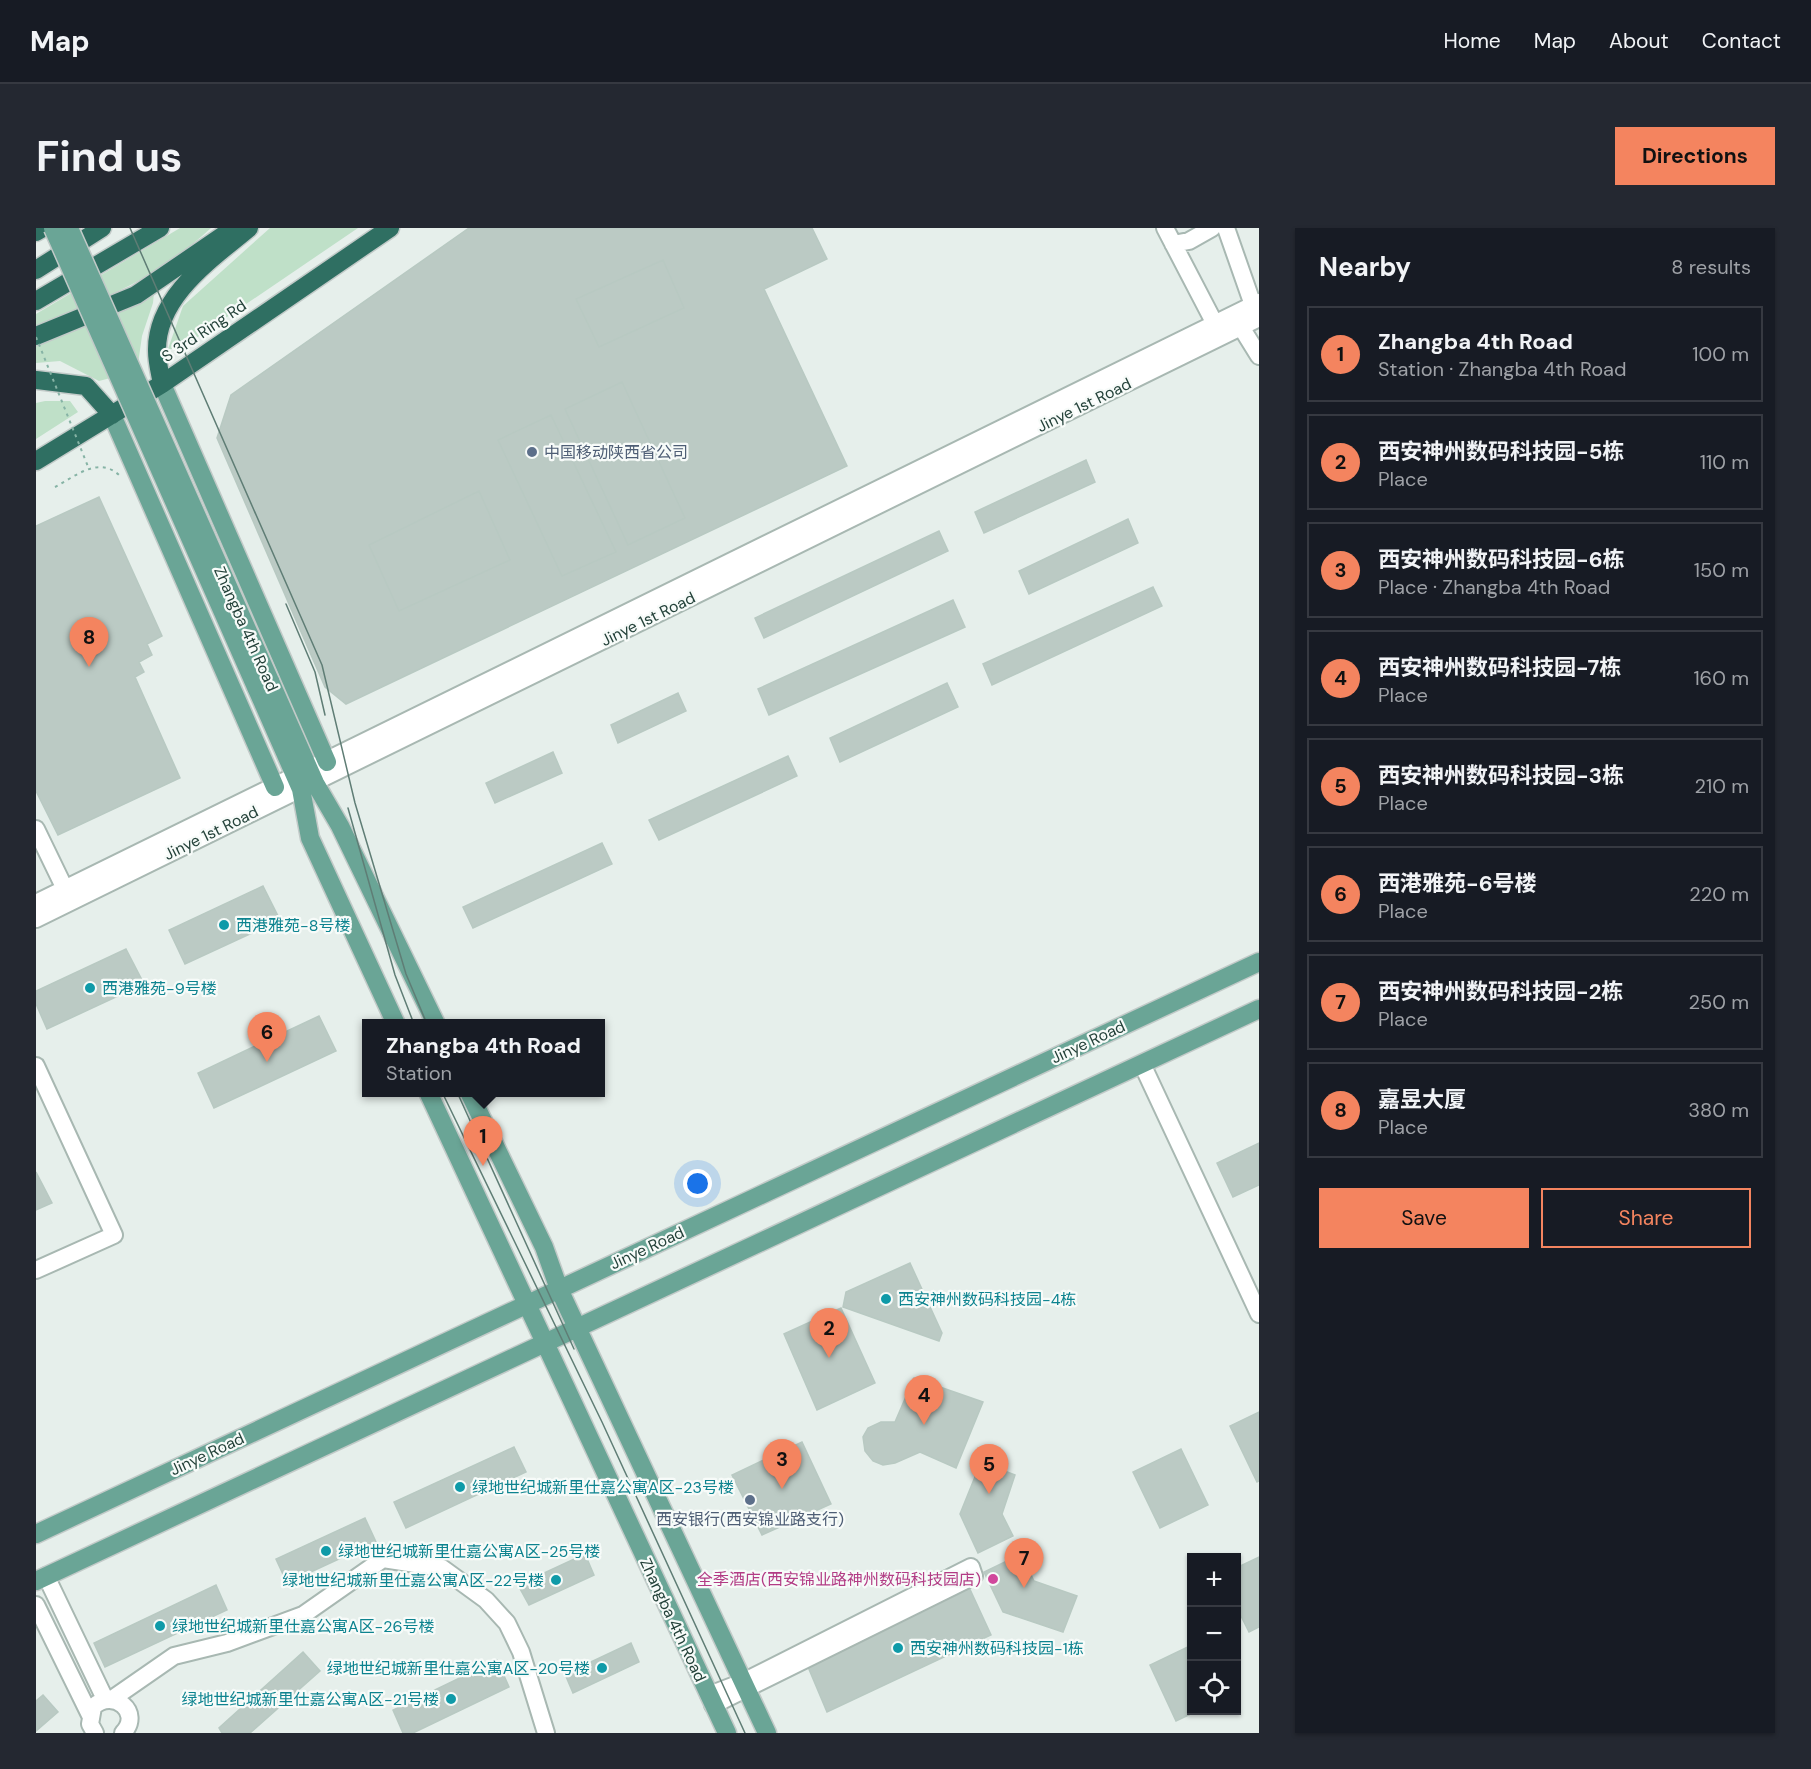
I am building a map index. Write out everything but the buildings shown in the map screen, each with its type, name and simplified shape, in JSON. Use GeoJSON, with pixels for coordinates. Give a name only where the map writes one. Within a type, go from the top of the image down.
{"type":"FeatureCollection","features":[{"type":"Feature","properties":{"kind":"highway"},"geometry":{"type":"LineString","coordinates":[[36,232],[43,228]]}},
{"type":"Feature","properties":{"kind":"highway"},"geometry":{"type":"LineString","coordinates":[[36,270],[102,228]]}},
{"type":"Feature","properties":{"kind":"highway"},"geometry":{"type":"LineString","coordinates":[[36,302],[160,228]]}},
{"type":"Feature","properties":{"kind":"highway"},"geometry":{"type":"LineString","coordinates":[[36,336],[136,295],[234,228]]}},
{"type":"Feature","properties":{"kind":"highway"},"geometry":{"type":"LineString","coordinates":[[162,384],[157,350],[163,323],[173,301],[195,273],[249,228]]}},
{"type":"Feature","properties":{"kind":"highway","name":"S 3rd Ring Rd"},"geometry":{"type":"LineString","coordinates":[[36,461],[162,384],[390,228]]}},
{"type":"Feature","properties":{"kind":"highway"},"geometry":{"type":"LineString","coordinates":[[36,380],[86,386],[112,415]]}},
{"type":"Feature","properties":{"kind":"main road","name":"Zhangba 4th Road"},"geometry":{"type":"LineString","coordinates":[[54,228],[263,684]]}},
{"type":"Feature","properties":{"kind":"main road","name":"Zhangba 4th Road"},"geometry":{"type":"LineString","coordinates":[[69,228],[305,780],[340,826],[434,1019]]}},
{"type":"Feature","properties":{"kind":"main road"},"geometry":{"type":"LineString","coordinates":[[162,384],[327,762]]}},
{"type":"Feature","properties":{"kind":"main road"},"geometry":{"type":"LineString","coordinates":[[112,415],[275,787]]}},
{"type":"Feature","properties":{"kind":"main road","name":"Zhangba 4th Road"},"geometry":{"type":"LineString","coordinates":[[305,780],[310,838],[394,1019]]}},
{"type":"Feature","properties":{"kind":"main road","name":"Jinye Road"},"geometry":{"type":"LineString","coordinates":[[36,1534],[1259,962]]}},
{"type":"Feature","properties":{"kind":"main road"},"geometry":{"type":"LineString","coordinates":[[41,1579],[1259,1009]]}},
{"type":"Feature","properties":{"kind":"main road"},"geometry":{"type":"LineString","coordinates":[[430,1097],[526,1304]]}},
{"type":"Feature","properties":{"kind":"main road"},"geometry":{"type":"LineString","coordinates":[[471,1097],[544,1247],[559,1289],[767,1733]]}},
{"type":"Feature","properties":{"kind":"main road","name":"Zhangba 4th Road"},"geometry":{"type":"LineString","coordinates":[[526,1304],[727,1733]]}},
{"type":"Feature","properties":{"kind":"street"},"geometry":{"type":"LineString","coordinates":[[1165,228],[1215,324],[1254,317]]}},
{"type":"Feature","properties":{"kind":"street"},"geometry":{"type":"LineString","coordinates":[[1173,244],[1189,241],[1212,228]]}},
{"type":"Feature","properties":{"kind":"street"},"geometry":{"type":"LineString","coordinates":[[1226,228],[1254,317],[1259,356]]}},
{"type":"Feature","properties":{"kind":"street","name":"Jinye 1st Road"},"geometry":{"type":"LineString","coordinates":[[36,903],[275,787],[305,780],[327,762],[1215,324],[1254,317]]}},
{"type":"Feature","properties":{"kind":"street","name":"Jinye 1st Road"},"geometry":{"type":"LineString","coordinates":[[36,919],[305,780],[1254,317]]}},
{"type":"Feature","properties":{"kind":"street"},"geometry":{"type":"LineString","coordinates":[[36,830],[65,889]]}},
{"type":"Feature","properties":{"kind":"street"},"geometry":{"type":"LineString","coordinates":[[1142,1064],[1259,1314]]}},
{"type":"Feature","properties":{"kind":"street"},"geometry":{"type":"LineString","coordinates":[[36,1066],[114,1234],[36,1270]]}},
{"type":"Feature","properties":{"kind":"street"},"geometry":{"type":"LineString","coordinates":[[95,1733],[90,1724],[93,1707],[174,1656],[256,1633],[303,1615],[383,1559],[442,1568],[486,1600],[507,1623],[521,1652],[546,1733]]}},
{"type":"Feature","properties":{"kind":"street"},"geometry":{"type":"LineString","coordinates":[[711,1700],[745,1686],[974,1576],[971,1567],[745,1686]]}},
{"type":"Feature","properties":{"kind":"street"},"geometry":{"type":"LineString","coordinates":[[41,1579],[109,1699],[125,1705],[129,1714],[129,1731]]}},
{"type":"Feature","properties":{"kind":"street"},"geometry":{"type":"LineString","coordinates":[[36,1605],[90,1715]]}},
{"type":"Feature","properties":{"kind":"path"},"geometry":{"type":"LineString","coordinates":[[36,336],[89,468]]}},
{"type":"Feature","properties":{"kind":"path"},"geometry":{"type":"LineString","coordinates":[[55,487],[89,468],[100,465],[110,467],[122,478]]}},
{"type":"Feature","properties":{"kind":"green space"},"geometry":{"type":"Polygon","coordinates":[[[180,228],[211,228],[149,275],[107,297],[36,327],[36,314],[180,228]]]}},
{"type":"Feature","properties":{"kind":"green space"},"geometry":{"type":"Polygon","coordinates":[[[270,228],[358,228],[180,349],[168,349],[183,306],[270,228]]]}},
{"type":"Feature","properties":{"kind":"green space"},"geometry":{"type":"Polygon","coordinates":[[[154,293],[142,336],[137,371],[99,381],[60,361],[36,363],[36,346],[118,312],[154,293]]]}},
{"type":"Feature","properties":{"kind":"green space"},"geometry":{"type":"Polygon","coordinates":[[[70,401],[78,412],[36,439],[36,403],[70,401]]]}},
{"type":"Feature","properties":{"kind":"tram line"},"geometry":{"type":"LineString","coordinates":[[130,228],[322,665],[355,803],[406,974],[425,1019]]}},
{"type":"Feature","properties":{"kind":"tram line"},"geometry":{"type":"LineString","coordinates":[[286,604],[315,672],[325,715]]}},
{"type":"Feature","properties":{"kind":"tram line"},"geometry":{"type":"LineString","coordinates":[[348,808],[395,975],[412,1019]]}},
{"type":"Feature","properties":{"kind":"tram line"},"geometry":{"type":"LineString","coordinates":[[444,1097],[602,1422],[745,1733]]}},
{"type":"Feature","properties":{"kind":"tram line"},"geometry":{"type":"LineString","coordinates":[[459,1097],[574,1349]]}},
{"type":"Feature","properties":{"kind":"place","name":"中国移动陕西省公司"},"geometry":{"type":"Point","coordinates":[532,452]}},
{"type":"Feature","properties":{"kind":"place","name":"嘉昱大厦"},"geometry":{"type":"Point","coordinates":[89,667]}},
{"type":"Feature","properties":{"kind":"place","name":"西港雅苑-8号楼"},"geometry":{"type":"Point","coordinates":[224,925]}},
{"type":"Feature","properties":{"kind":"place","name":"西港雅苑-9号楼"},"geometry":{"type":"Point","coordinates":[90,988]}},
{"type":"Feature","properties":{"kind":"place","name":"西港雅苑-6号楼"},"geometry":{"type":"Point","coordinates":[267,1062]}},
{"type":"Feature","properties":{"kind":"place","name":"Zhangba 4th Road"},"geometry":{"type":"Point","coordinates":[483,1166]}},
{"type":"Feature","properties":{"kind":"place","name":"西安神州数码科技园-4栋"},"geometry":{"type":"Point","coordinates":[886,1299]}},
{"type":"Feature","properties":{"kind":"place","name":"西安神州数码科技园-5栋"},"geometry":{"type":"Point","coordinates":[829,1358]}},
{"type":"Feature","properties":{"kind":"place","name":"西安神州数码科技园-7栋"},"geometry":{"type":"Point","coordinates":[924,1425]}},
{"type":"Feature","properties":{"kind":"place","name":"绿地世纪城新里仕嘉公寓A区-23号楼"},"geometry":{"type":"Point","coordinates":[460,1487]}},
{"type":"Feature","properties":{"kind":"place","name":"西安神州数码科技园-6栋"},"geometry":{"type":"Point","coordinates":[782,1489]}},
{"type":"Feature","properties":{"kind":"place","name":"西安神州数码科技园-3栋"},"geometry":{"type":"Point","coordinates":[989,1494]}},
{"type":"Feature","properties":{"kind":"place","name":"西安银行(西安锦业路支行)"},"geometry":{"type":"Point","coordinates":[750,1500]}},
{"type":"Feature","properties":{"kind":"place","name":"绿地世纪城新里仕嘉公寓A区-25号楼"},"geometry":{"type":"Point","coordinates":[326,1551]}},
{"type":"Feature","properties":{"kind":"place","name":"全季酒店(西安锦业路神州数码科技园店)"},"geometry":{"type":"Point","coordinates":[993,1579]}},
{"type":"Feature","properties":{"kind":"place","name":"绿地世纪城新里仕嘉公寓A区-22号楼"},"geometry":{"type":"Point","coordinates":[556,1580]}},
{"type":"Feature","properties":{"kind":"place","name":"西安神州数码科技园-2栋"},"geometry":{"type":"Point","coordinates":[1024,1588]}},
{"type":"Feature","properties":{"kind":"place","name":"绿地世纪城新里仕嘉公寓A区-26号楼"},"geometry":{"type":"Point","coordinates":[160,1626]}},
{"type":"Feature","properties":{"kind":"place","name":"西安神州数码科技园-1栋"},"geometry":{"type":"Point","coordinates":[898,1648]}},
{"type":"Feature","properties":{"kind":"place","name":"绿地世纪城新里仕嘉公寓A区-20号楼"},"geometry":{"type":"Point","coordinates":[602,1668]}},
{"type":"Feature","properties":{"kind":"place","name":"绿地世纪城新里仕嘉公寓A区-21号楼"},"geometry":{"type":"Point","coordinates":[451,1699]}}]}
